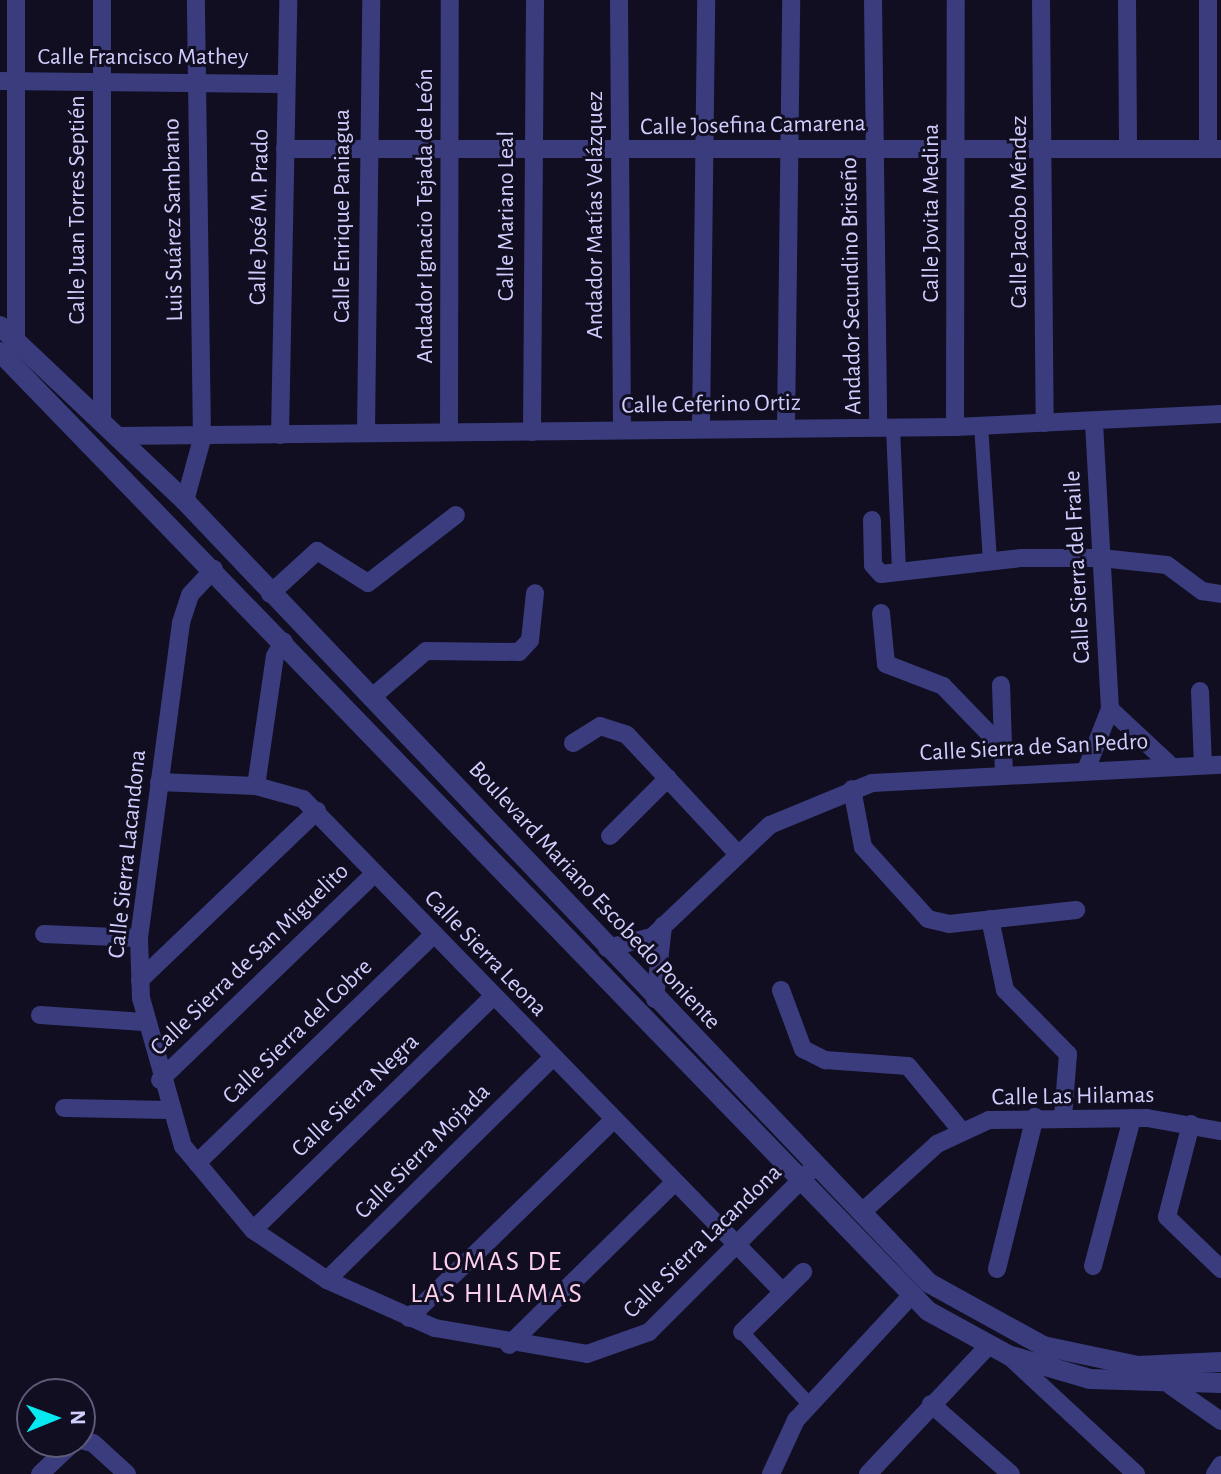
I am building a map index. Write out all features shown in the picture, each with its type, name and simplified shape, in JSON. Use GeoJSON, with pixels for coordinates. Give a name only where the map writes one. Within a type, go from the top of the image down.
{"type":"FeatureCollection","features":[{"type":"Feature","properties":{"kind":"street"},"geometry":{"type":"LineString","coordinates":[[5,339],[8,81],[16,0]]}},
{"type":"Feature","properties":{"kind":"street","name":"Calle Juan Torres Septién"},"geometry":{"type":"LineString","coordinates":[[102,0],[102,420]]}},
{"type":"Feature","properties":{"kind":"street","name":"Luis Suárez Sambrano"},"geometry":{"type":"LineString","coordinates":[[196,0],[202,439]]}},
{"type":"Feature","properties":{"kind":"street","name":"Calle José M. Prado"},"geometry":{"type":"LineString","coordinates":[[280,435],[288,0]]}},
{"type":"Feature","properties":{"kind":"street","name":"Calle Enrique Paniagua"},"geometry":{"type":"LineString","coordinates":[[366,432],[366,150],[371,0]]}},
{"type":"Feature","properties":{"kind":"street","name":"Andador Ignacio Tejada de León"},"geometry":{"type":"LineString","coordinates":[[449,432],[450,0]]}},
{"type":"Feature","properties":{"kind":"street","name":"Calle Mariano Leal"},"geometry":{"type":"LineString","coordinates":[[532,432],[531,151],[535,0]]}},
{"type":"Feature","properties":{"kind":"street","name":"Andador Matías Velázquez"},"geometry":{"type":"LineString","coordinates":[[619,0],[622,430]]}},
{"type":"Feature","properties":{"kind":"street"},"geometry":{"type":"LineString","coordinates":[[701,427],[706,0]]}},
{"type":"Feature","properties":{"kind":"street"},"geometry":{"type":"LineString","coordinates":[[786,427],[792,150],[791,0]]}},
{"type":"Feature","properties":{"kind":"street","name":"Andador Secundino Briseño"},"geometry":{"type":"LineString","coordinates":[[873,0],[885,427]]}},
{"type":"Feature","properties":{"kind":"street","name":"Calle Jovita Medina"},"geometry":{"type":"LineString","coordinates":[[955,427],[956,0]]}},
{"type":"Feature","properties":{"kind":"street","name":"Calle Jacobo Méndez"},"geometry":{"type":"LineString","coordinates":[[1041,0],[1045,423]]}},
{"type":"Feature","properties":{"kind":"street"},"geometry":{"type":"LineString","coordinates":[[1127,0],[1128,148]]}},
{"type":"Feature","properties":{"kind":"street"},"geometry":{"type":"LineString","coordinates":[[1208,0],[1214,149]]}},
{"type":"Feature","properties":{"kind":"street","name":"Calle Francisco Mathey"},"geometry":{"type":"LineString","coordinates":[[8,81],[285,84]]}},
{"type":"Feature","properties":{"kind":"street","name":"Calle Josefina Camarena"},"geometry":{"type":"LineString","coordinates":[[285,149],[619,152],[1214,149]]}},
{"type":"Feature","properties":{"kind":"street","name":"Boulevard Mariano Escobedo Poniente"},"geometry":{"type":"LineString","coordinates":[[5,339],[102,420],[185,501],[457,788],[655,999],[911,1296],[988,1346],[1008,1355],[1090,1379],[1171,1386],[1221,1383]]}},
{"type":"Feature","properties":{"kind":"street","name":"Boulevard Mariano Escobedo Poniente"},"geometry":{"type":"LineString","coordinates":[[5,339],[214,569],[442,803],[808,1174],[861,1213],[948,1298],[1012,1334],[1106,1363],[1221,1362]]}},
{"type":"Feature","properties":{"kind":"street","name":"Calle Ceferino Ortiz"},"geometry":{"type":"LineString","coordinates":[[116,436],[202,439],[366,432],[955,427],[1221,414]]}},
{"type":"Feature","properties":{"kind":"street","name":"Calle Sierra del Fraile"},"geometry":{"type":"LineString","coordinates":[[1086,770],[1110,709],[1094,422]]}},
{"type":"Feature","properties":{"kind":"street"},"geometry":{"type":"LineString","coordinates":[[981,425],[990,562]]}},
{"type":"Feature","properties":{"kind":"street"},"geometry":{"type":"LineString","coordinates":[[885,427],[890,573]]}},
{"type":"Feature","properties":{"kind":"street"},"geometry":{"type":"LineString","coordinates":[[185,501],[202,439]]}},
{"type":"Feature","properties":{"kind":"street"},"geometry":{"type":"LineString","coordinates":[[270,594],[317,551],[368,583],[456,515]]}},
{"type":"Feature","properties":{"kind":"street"},"geometry":{"type":"LineString","coordinates":[[872,520],[873,565],[890,573],[990,562],[1101,558],[1167,565],[1202,591],[1221,594]]}},
{"type":"Feature","properties":{"kind":"street","name":"Calle Sierra Lacandona"},"geometry":{"type":"LineString","coordinates":[[214,569],[185,607],[139,938],[140,980],[144,1022],[170,1110],[197,1163],[253,1230],[327,1280],[409,1318],[509,1345],[587,1354],[633,1341],[808,1174]]}},
{"type":"Feature","properties":{"kind":"street"},"geometry":{"type":"LineString","coordinates":[[371,698],[426,651],[519,652],[530,640],[535,593]]}},
{"type":"Feature","properties":{"kind":"street","name":"Calle Sierra de San Pedro"},"geometry":{"type":"LineString","coordinates":[[881,613],[886,664],[943,686],[1003,748]]}},
{"type":"Feature","properties":{"kind":"street"},"geometry":{"type":"LineString","coordinates":[[256,786],[275,656],[284,641]]}},
{"type":"Feature","properties":{"kind":"street"},"geometry":{"type":"LineString","coordinates":[[1001,685],[1004,775]]}},
{"type":"Feature","properties":{"kind":"street"},"geometry":{"type":"LineString","coordinates":[[1200,691],[1212,765]]}},
{"type":"Feature","properties":{"kind":"street"},"geometry":{"type":"LineString","coordinates":[[1110,709],[1169,764]]}},
{"type":"Feature","properties":{"kind":"street"},"geometry":{"type":"LineString","coordinates":[[573,743],[592,728],[617,729],[668,778],[735,851]]}},
{"type":"Feature","properties":{"kind":"street","name":"Calle Sierra de San Pedro"},"geometry":{"type":"LineString","coordinates":[[607,948],[638,944],[663,925],[735,851],[785,816],[852,789],[1169,764],[1212,765]]}},
{"type":"Feature","properties":{"kind":"street"},"geometry":{"type":"LineString","coordinates":[[610,836],[668,778]]}},
{"type":"Feature","properties":{"kind":"street","name":"Calle Sierra Leona"},"geometry":{"type":"LineString","coordinates":[[159,782],[256,786],[297,795],[317,811],[673,1184],[783,1292]]}},
{"type":"Feature","properties":{"kind":"street"},"geometry":{"type":"LineString","coordinates":[[442,803],[457,788]]}},
{"type":"Feature","properties":{"kind":"street"},"geometry":{"type":"LineString","coordinates":[[852,789],[863,847],[919,912],[949,924],[1076,910]]}},
{"type":"Feature","properties":{"kind":"street"},"geometry":{"type":"LineString","coordinates":[[140,980],[317,811]]}},
{"type":"Feature","properties":{"kind":"street","name":"Calle Sierra de San Miguelito"},"geometry":{"type":"LineString","coordinates":[[160,1080],[374,874]]}},
{"type":"Feature","properties":{"kind":"street"},"geometry":{"type":"LineString","coordinates":[[990,919],[1005,990],[1068,1054],[1063,1117]]}},
{"type":"Feature","properties":{"kind":"street"},"geometry":{"type":"LineString","coordinates":[[655,999],[663,925]]}},
{"type":"Feature","properties":{"kind":"street"},"geometry":{"type":"LineString","coordinates":[[44,934],[139,938]]}},
{"type":"Feature","properties":{"kind":"street","name":"Calle Sierra del Cobre"},"geometry":{"type":"LineString","coordinates":[[197,1163],[433,935]]}},
{"type":"Feature","properties":{"kind":"street"},"geometry":{"type":"LineString","coordinates":[[781,990],[803,1049],[825,1060],[908,1066],[960,1129],[861,1213]]}},
{"type":"Feature","properties":{"kind":"street","name":"Calle Sierra Negra"},"geometry":{"type":"LineString","coordinates":[[253,1230],[493,997]]}},
{"type":"Feature","properties":{"kind":"street"},"geometry":{"type":"LineString","coordinates":[[40,1015],[144,1022]]}},
{"type":"Feature","properties":{"kind":"street","name":"Calle Sierra Mojada"},"geometry":{"type":"LineString","coordinates":[[327,1280],[552,1058]]}},
{"type":"Feature","properties":{"kind":"street"},"geometry":{"type":"LineString","coordinates":[[64,1108],[170,1110]]}},
{"type":"Feature","properties":{"kind":"street"},"geometry":{"type":"LineString","coordinates":[[1217,1130],[1221,1111]]}},
{"type":"Feature","properties":{"kind":"street"},"geometry":{"type":"LineString","coordinates":[[997,1269],[1035,1117]]}},
{"type":"Feature","properties":{"kind":"street","name":"Calle Las Hilamas"},"geometry":{"type":"LineString","coordinates":[[960,1129],[1035,1117],[1063,1117],[1132,1118],[1217,1130]]}},
{"type":"Feature","properties":{"kind":"street"},"geometry":{"type":"LineString","coordinates":[[1093,1266],[1132,1118]]}},
{"type":"Feature","properties":{"kind":"street"},"geometry":{"type":"LineString","coordinates":[[409,1318],[612,1121]]}},
{"type":"Feature","properties":{"kind":"street"},"geometry":{"type":"LineString","coordinates":[[1191,1124],[1169,1223],[1195,1238],[1221,1269]]}},
{"type":"Feature","properties":{"kind":"street"},"geometry":{"type":"LineString","coordinates":[[509,1345],[673,1184]]}},
{"type":"Feature","properties":{"kind":"street"},"geometry":{"type":"LineString","coordinates":[[803,1272],[742,1332],[809,1404]]}},
{"type":"Feature","properties":{"kind":"street"},"geometry":{"type":"LineString","coordinates":[[771,1474],[809,1404],[911,1296]]}},
{"type":"Feature","properties":{"kind":"street"},"geometry":{"type":"LineString","coordinates":[[876,1470],[931,1404],[988,1346]]}},
{"type":"Feature","properties":{"kind":"street"},"geometry":{"type":"LineString","coordinates":[[1008,1355],[1136,1474]]}},
{"type":"Feature","properties":{"kind":"street"},"geometry":{"type":"LineString","coordinates":[[1171,1386],[1221,1421]]}},
{"type":"Feature","properties":{"kind":"street"},"geometry":{"type":"LineString","coordinates":[[931,1404],[1011,1474]]}},
{"type":"Feature","properties":{"kind":"street"},"geometry":{"type":"LineString","coordinates":[[96,1452],[127,1474]]}},
{"type":"Feature","properties":{"kind":"street"},"geometry":{"type":"LineString","coordinates":[[40,1474],[61,1458]]}},
{"type":"Feature","properties":{"kind":"street"},"geometry":{"type":"LineString","coordinates":[[1215,1474],[1221,1465]]}},
{"type":"Feature","properties":{"kind":"district","name":"LOMAS DE LAS HILAMAS"},"geometry":{"type":"Point","coordinates":[497,1278]}}]}
